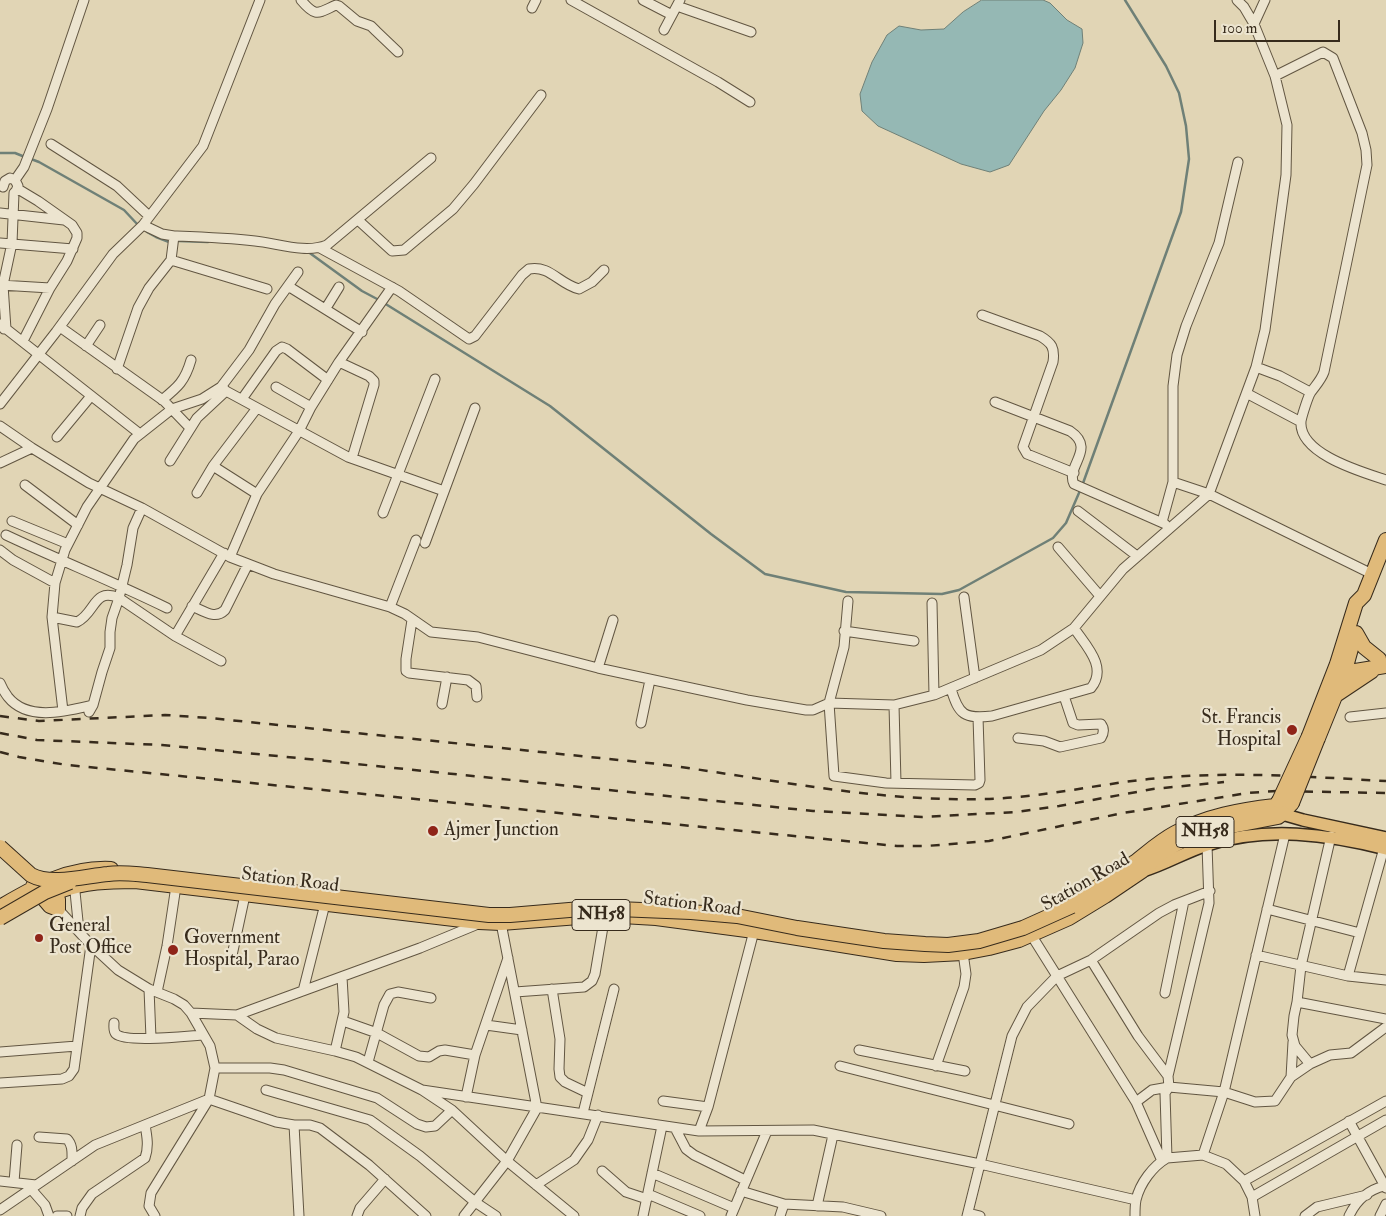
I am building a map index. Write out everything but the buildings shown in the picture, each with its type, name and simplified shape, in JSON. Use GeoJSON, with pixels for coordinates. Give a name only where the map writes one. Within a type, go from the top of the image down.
{"type":"FeatureCollection","features":[{"type":"Feature","properties":{"kind":"highway"},"geometry":{"type":"LineString","coordinates":[[1313,737],[1356,634],[1364,604],[1364,595],[1385,546]]}},
{"type":"Feature","properties":{"kind":"highway"},"geometry":{"type":"LineString","coordinates":[[1279,806],[1336,695],[1340,669],[1356,603],[1364,595]]}},
{"type":"Feature","properties":{"kind":"highway"},"geometry":{"type":"LineString","coordinates":[[1356,634],[1364,647],[1382,663]]}},
{"type":"Feature","properties":{"kind":"highway"},"geometry":{"type":"LineString","coordinates":[[1340,669],[1382,663]]}},
{"type":"Feature","properties":{"kind":"highway"},"geometry":{"type":"LineString","coordinates":[[1336,695],[1382,663]]}},
{"type":"Feature","properties":{"kind":"highway","name":"Station Road"},"geometry":{"type":"LineString","coordinates":[[43,890],[106,881],[136,881],[482,922],[501,923],[606,915],[656,918],[754,931],[897,954],[963,953],[1019,940],[1069,918],[1088,900],[1138,866],[1154,846],[1175,833],[1203,820],[1227,813],[1279,806]]}},
{"type":"Feature","properties":{"kind":"highway"},"geometry":{"type":"LineString","coordinates":[[0,840],[28,866],[43,890]]}},
{"type":"Feature","properties":{"kind":"highway"},"geometry":{"type":"LineString","coordinates":[[0,847],[31,875],[38,878],[57,879],[116,873],[147,875],[489,915],[594,908],[691,912],[737,916],[797,928],[884,941],[925,944],[956,944],[979,941],[1023,928],[1073,908]]}},
{"type":"Feature","properties":{"kind":"highway"},"geometry":{"type":"LineString","coordinates":[[0,854],[43,890],[58,899],[58,909]]}},
{"type":"Feature","properties":{"kind":"highway","name":"Station Road"},"geometry":{"type":"LineString","coordinates":[[43,890],[73,871],[103,869],[166,873],[288,889],[364,895],[473,910],[618,905],[691,908],[754,915],[881,936],[934,941],[980,936],[1015,927],[1088,900]]}},
{"type":"Feature","properties":{"kind":"highway"},"geometry":{"type":"LineString","coordinates":[[0,918],[45,892],[66,883],[78,880],[119,877],[151,879],[499,920],[610,912],[681,916],[755,925],[889,948],[918,950],[964,948],[991,943],[1017,934],[1088,900]]}},
{"type":"Feature","properties":{"kind":"highway"},"geometry":{"type":"LineString","coordinates":[[0,912],[57,879]]}},
{"type":"Feature","properties":{"kind":"highway","name":"NH58"},"geometry":{"type":"LineString","coordinates":[[0,906],[43,890]]}},
{"type":"Feature","properties":{"kind":"highway","name":"NH58"},"geometry":{"type":"LineString","coordinates":[[0,923],[43,890]]}},
{"type":"Feature","properties":{"kind":"main road"},"geometry":{"type":"LineString","coordinates":[[1279,806],[1385,845]]}},
{"type":"Feature","properties":{"kind":"main road","name":"Station Road"},"geometry":{"type":"LineString","coordinates":[[1138,866],[1164,865],[1207,845],[1248,836],[1299,833],[1385,845]]}},
{"type":"Feature","properties":{"kind":"street"},"geometry":{"type":"LineString","coordinates":[[84,0],[47,109],[16,187],[12,243],[2,285],[2,328],[39,354],[140,434]]}},
{"type":"Feature","properties":{"kind":"street"},"geometry":{"type":"LineString","coordinates":[[0,404],[60,327],[113,254],[143,225],[203,146],[260,0]]}},
{"type":"Feature","properties":{"kind":"street"},"geometry":{"type":"LineString","coordinates":[[301,0],[309,10],[316,13],[336,5],[339,6],[357,21],[376,30],[398,52]]}},
{"type":"Feature","properties":{"kind":"street"},"geometry":{"type":"LineString","coordinates":[[571,0],[718,82],[750,102]]}},
{"type":"Feature","properties":{"kind":"street"},"geometry":{"type":"LineString","coordinates":[[643,0],[672,16]]}},
{"type":"Feature","properties":{"kind":"street"},"geometry":{"type":"LineString","coordinates":[[0,426],[89,483],[142,508],[227,555],[274,574],[390,607],[406,614],[431,632],[478,636],[650,680],[806,710],[813,710],[829,703],[894,705],[934,695],[1041,650],[1074,628],[1100,596],[1137,556],[1209,494],[1248,394],[1265,330],[1286,175],[1286,125],[1276,76],[1254,24],[1244,7],[1237,0]]}},
{"type":"Feature","properties":{"kind":"street"},"geometry":{"type":"LineString","coordinates":[[1254,24],[1265,0]]}},
{"type":"Feature","properties":{"kind":"street"},"geometry":{"type":"LineString","coordinates":[[664,30],[678,3],[751,32]]}},
{"type":"Feature","properties":{"kind":"street"},"geometry":{"type":"LineString","coordinates":[[1276,76],[1323,52],[1327,54],[1333,58],[1362,133],[1367,165],[1361,201],[1324,372],[1321,379],[1310,392],[1301,422],[1308,443],[1346,466],[1386,480]]}},
{"type":"Feature","properties":{"kind":"street"},"geometry":{"type":"LineString","coordinates":[[358,220],[392,251],[404,250],[452,209],[474,184],[541,95]]}},
{"type":"Feature","properties":{"kind":"street"},"geometry":{"type":"LineString","coordinates":[[51,144],[117,186],[149,216]]}},
{"type":"Feature","properties":{"kind":"street"},"geometry":{"type":"LineString","coordinates":[[143,225],[162,234],[174,236],[253,240],[298,248],[320,248],[327,245],[358,220],[431,158]]}},
{"type":"Feature","properties":{"kind":"street"},"geometry":{"type":"LineString","coordinates":[[1162,522],[1173,482],[1173,386],[1177,355],[1186,326],[1219,243],[1238,162]]}},
{"type":"Feature","properties":{"kind":"street"},"geometry":{"type":"LineString","coordinates":[[1,186],[8,193],[16,187]]}},
{"type":"Feature","properties":{"kind":"street"},"geometry":{"type":"LineString","coordinates":[[16,187],[72,225],[77,233],[73,249],[50,288],[23,342]]}},
{"type":"Feature","properties":{"kind":"street"},"geometry":{"type":"LineString","coordinates":[[0,213],[65,220]]}},
{"type":"Feature","properties":{"kind":"street"},"geometry":{"type":"LineString","coordinates":[[117,369],[138,308],[149,288],[170,260],[174,236]]}},
{"type":"Feature","properties":{"kind":"street"},"geometry":{"type":"LineString","coordinates":[[0,243],[73,249]]}},
{"type":"Feature","properties":{"kind":"street"},"geometry":{"type":"LineString","coordinates":[[320,248],[392,288],[469,339],[474,336],[529,269],[543,268],[570,287],[579,289],[588,285],[604,270]]}},
{"type":"Feature","properties":{"kind":"street"},"geometry":{"type":"LineString","coordinates":[[170,260],[267,288]]}},
{"type":"Feature","properties":{"kind":"street"},"geometry":{"type":"LineString","coordinates":[[170,461],[190,428],[224,389],[275,304],[298,272]]}},
{"type":"Feature","properties":{"kind":"street"},"geometry":{"type":"LineString","coordinates":[[2,285],[50,288]]}},
{"type":"Feature","properties":{"kind":"street"},"geometry":{"type":"LineString","coordinates":[[288,286],[362,332]]}},
{"type":"Feature","properties":{"kind":"street"},"geometry":{"type":"LineString","coordinates":[[326,308],[339,288]]}},
{"type":"Feature","properties":{"kind":"street"},"geometry":{"type":"LineString","coordinates":[[175,636],[192,606],[227,555],[258,494],[299,431],[311,407],[339,362],[392,288]]}},
{"type":"Feature","properties":{"kind":"street"},"geometry":{"type":"LineString","coordinates":[[982,315],[1040,336],[1049,341],[1053,346],[1055,353],[1053,362],[1024,441],[1024,451],[1027,454],[1074,473]]}},
{"type":"Feature","properties":{"kind":"street"},"geometry":{"type":"LineString","coordinates":[[86,346],[100,325]]}},
{"type":"Feature","properties":{"kind":"street"},"geometry":{"type":"LineString","coordinates":[[60,327],[166,404],[190,428]]}},
{"type":"Feature","properties":{"kind":"street"},"geometry":{"type":"LineString","coordinates":[[242,399],[276,351],[282,347],[328,380]]}},
{"type":"Feature","properties":{"kind":"street"},"geometry":{"type":"LineString","coordinates":[[63,711],[52,617],[55,583],[68,544],[87,507],[134,439],[166,404],[184,380],[191,360]]}},
{"type":"Feature","properties":{"kind":"street"},"geometry":{"type":"LineString","coordinates":[[339,362],[369,376],[374,381],[352,458]]}},
{"type":"Feature","properties":{"kind":"street"},"geometry":{"type":"LineString","coordinates":[[1256,367],[1280,376],[1310,392]]}},
{"type":"Feature","properties":{"kind":"street"},"geometry":{"type":"LineString","coordinates":[[382,513],[435,379]]}},
{"type":"Feature","properties":{"kind":"street"},"geometry":{"type":"LineString","coordinates":[[276,387],[311,407]]}},
{"type":"Feature","properties":{"kind":"street"},"geometry":{"type":"LineString","coordinates":[[166,404],[202,399],[224,389]]}},
{"type":"Feature","properties":{"kind":"street"},"geometry":{"type":"LineString","coordinates":[[224,389],[352,458],[444,491]]}},
{"type":"Feature","properties":{"kind":"street"},"geometry":{"type":"LineString","coordinates":[[1248,394],[1301,422]]}},
{"type":"Feature","properties":{"kind":"street"},"geometry":{"type":"LineString","coordinates":[[57,437],[92,396]]}},
{"type":"Feature","properties":{"kind":"street"},"geometry":{"type":"LineString","coordinates":[[994,402],[1034,416],[1078,436],[1082,446],[1074,473],[1074,484],[1171,526]]}},
{"type":"Feature","properties":{"kind":"street"},"geometry":{"type":"LineString","coordinates":[[197,493],[213,466],[257,408]]}},
{"type":"Feature","properties":{"kind":"street"},"geometry":{"type":"LineString","coordinates":[[390,607],[444,491],[475,408]]}},
{"type":"Feature","properties":{"kind":"street"},"geometry":{"type":"LineString","coordinates":[[0,463],[32,448]]}},
{"type":"Feature","properties":{"kind":"street"},"geometry":{"type":"LineString","coordinates":[[213,466],[258,494]]}},
{"type":"Feature","properties":{"kind":"street"},"geometry":{"type":"LineString","coordinates":[[1173,482],[1209,494],[1372,574]]}},
{"type":"Feature","properties":{"kind":"street"},"geometry":{"type":"LineString","coordinates":[[25,485],[78,525]]}},
{"type":"Feature","properties":{"kind":"street"},"geometry":{"type":"LineString","coordinates":[[0,683],[8,697],[19,707],[38,712],[91,709],[110,648],[112,618],[129,557],[133,528],[142,508]]}},
{"type":"Feature","properties":{"kind":"street"},"geometry":{"type":"LineString","coordinates":[[1078,511],[1137,556]]}},
{"type":"Feature","properties":{"kind":"street"},"geometry":{"type":"LineString","coordinates":[[12,521],[68,544]]}},
{"type":"Feature","properties":{"kind":"street"},"geometry":{"type":"LineString","coordinates":[[6,535],[167,608]]}},
{"type":"Feature","properties":{"kind":"street"},"geometry":{"type":"LineString","coordinates":[[1058,547],[1100,596]]}},
{"type":"Feature","properties":{"kind":"street"},"geometry":{"type":"LineString","coordinates":[[0,550],[55,583]]}},
{"type":"Feature","properties":{"kind":"street"},"geometry":{"type":"LineString","coordinates":[[192,606],[212,615],[217,616],[221,614],[226,610],[248,564]]}},
{"type":"Feature","properties":{"kind":"street"},"geometry":{"type":"LineString","coordinates":[[52,617],[77,622],[87,615],[98,598],[110,594],[119,598],[175,636],[221,661]]}},
{"type":"Feature","properties":{"kind":"street"},"geometry":{"type":"LineString","coordinates":[[964,597],[975,678]]}},
{"type":"Feature","properties":{"kind":"street"},"geometry":{"type":"LineString","coordinates":[[848,601],[844,647],[829,703],[834,776],[896,783],[975,785],[980,780],[978,718]]}},
{"type":"Feature","properties":{"kind":"street"},"geometry":{"type":"LineString","coordinates":[[932,603],[934,695]]}},
{"type":"Feature","properties":{"kind":"street"},"geometry":{"type":"LineString","coordinates":[[412,620],[406,671],[472,682],[476,686],[477,696]]}},
{"type":"Feature","properties":{"kind":"street"},"geometry":{"type":"LineString","coordinates":[[598,668],[613,620]]}},
{"type":"Feature","properties":{"kind":"street"},"geometry":{"type":"LineString","coordinates":[[951,689],[956,706],[967,715],[978,718],[992,716],[1091,688],[1096,682],[1098,674],[1094,657],[1074,628]]}},
{"type":"Feature","properties":{"kind":"street"},"geometry":{"type":"LineString","coordinates":[[844,631],[914,641]]}},
{"type":"Feature","properties":{"kind":"street"},"geometry":{"type":"LineString","coordinates":[[442,704],[447,678]]}},
{"type":"Feature","properties":{"kind":"street"},"geometry":{"type":"LineString","coordinates":[[642,723],[650,680]]}},
{"type":"Feature","properties":{"kind":"street"},"geometry":{"type":"LineString","coordinates":[[1018,738],[1044,741],[1060,747],[1101,738],[1103,727],[1101,724],[1078,725],[1073,723],[1064,696]]}},
{"type":"Feature","properties":{"kind":"street"},"geometry":{"type":"LineString","coordinates":[[894,705],[896,783]]}},
{"type":"Feature","properties":{"kind":"street"},"geometry":{"type":"LineString","coordinates":[[1350,717],[1386,713]]}},
{"type":"Feature","properties":{"kind":"street"},"geometry":{"type":"LineString","coordinates":[[1203,1156],[1224,1092],[1285,834]]}},
{"type":"Feature","properties":{"kind":"street"},"geometry":{"type":"LineString","coordinates":[[1291,1077],[1294,1016],[1302,966],[1331,836]]}},
{"type":"Feature","properties":{"kind":"street"},"geometry":{"type":"LineString","coordinates":[[1164,1159],[1165,1093],[1169,1087],[1168,1076],[1210,903],[1207,845]]}},
{"type":"Feature","properties":{"kind":"street"},"geometry":{"type":"LineString","coordinates":[[1348,976],[1385,845]]}},
{"type":"Feature","properties":{"kind":"street"},"geometry":{"type":"LineString","coordinates":[[73,871],[79,932]]}},
{"type":"Feature","properties":{"kind":"street"},"geometry":{"type":"LineString","coordinates":[[151,1038],[149,1017],[153,990],[167,946],[176,886]]}},
{"type":"Feature","properties":{"kind":"street"},"geometry":{"type":"LineString","coordinates":[[980,1216],[967,1215],[1012,1036],[1026,1007],[1057,976],[1092,960],[1159,913],[1210,891]]}},
{"type":"Feature","properties":{"kind":"street"},"geometry":{"type":"LineString","coordinates":[[231,960],[245,895]]}},
{"type":"Feature","properties":{"kind":"street"},"geometry":{"type":"LineString","coordinates":[[1165,993],[1184,901]]}},
{"type":"Feature","properties":{"kind":"street"},"geometry":{"type":"LineString","coordinates":[[303,991],[326,904]]}},
{"type":"Feature","properties":{"kind":"street"},"geometry":{"type":"LineString","coordinates":[[58,909],[91,945],[118,970],[184,1005],[210,1046],[216,1068],[209,1099],[152,1193],[149,1206],[143,1216]]}},
{"type":"Feature","properties":{"kind":"street"},"geometry":{"type":"LineString","coordinates":[[1267,909],[1360,933]]}},
{"type":"Feature","properties":{"kind":"street"},"geometry":{"type":"LineString","coordinates":[[515,992],[584,987],[592,981],[606,915]]}},
{"type":"Feature","properties":{"kind":"street"},"geometry":{"type":"LineString","coordinates":[[190,1013],[237,1015],[420,948],[482,922]]}},
{"type":"Feature","properties":{"kind":"street"},"geometry":{"type":"LineString","coordinates":[[464,1216],[507,1161],[537,1108],[501,923]]}},
{"type":"Feature","properties":{"kind":"street"},"geometry":{"type":"LineString","coordinates":[[699,1131],[708,1107],[754,931]]}},
{"type":"Feature","properties":{"kind":"street"},"geometry":{"type":"LineString","coordinates":[[1035,941],[1136,1102],[1164,1159]]}},
{"type":"Feature","properties":{"kind":"street"},"geometry":{"type":"LineString","coordinates":[[0,1083],[62,1079],[69,1076],[74,1069],[91,945]]}},
{"type":"Feature","properties":{"kind":"street"},"geometry":{"type":"LineString","coordinates":[[936,1066],[964,987],[966,974],[963,953]]}},
{"type":"Feature","properties":{"kind":"street"},"geometry":{"type":"LineString","coordinates":[[1256,955],[1348,976],[1386,980]]}},
{"type":"Feature","properties":{"kind":"street"},"geometry":{"type":"LineString","coordinates":[[466,1096],[476,1055],[508,957]]}},
{"type":"Feature","properties":{"kind":"street"},"geometry":{"type":"LineString","coordinates":[[1092,960],[1138,1036],[1168,1076]]}},
{"type":"Feature","properties":{"kind":"street"},"geometry":{"type":"LineString","coordinates":[[336,1051],[343,1021],[342,977]]}},
{"type":"Feature","properties":{"kind":"street"},"geometry":{"type":"LineString","coordinates":[[552,989],[560,1039],[559,1074],[565,1082],[588,1093]]}},
{"type":"Feature","properties":{"kind":"street"},"geometry":{"type":"LineString","coordinates":[[583,1113],[614,989]]}},
{"type":"Feature","properties":{"kind":"street"},"geometry":{"type":"LineString","coordinates":[[368,1062],[384,1005],[390,994],[398,992],[431,998]]}},
{"type":"Feature","properties":{"kind":"street"},"geometry":{"type":"LineString","coordinates":[[1297,1002],[1386,1019]]}},
{"type":"Feature","properties":{"kind":"street"},"geometry":{"type":"LineString","coordinates":[[237,1015],[256,1029],[276,1038],[336,1051],[368,1062],[422,1090],[452,1110],[507,1161],[574,1216]]}},
{"type":"Feature","properties":{"kind":"street"},"geometry":{"type":"LineString","coordinates":[[343,1021],[377,1033],[423,1057],[429,1057],[445,1050],[476,1055]]}},
{"type":"Feature","properties":{"kind":"street"},"geometry":{"type":"LineString","coordinates":[[114,1023],[116,1034],[121,1036],[151,1038],[203,1035]]}},
{"type":"Feature","properties":{"kind":"street"},"geometry":{"type":"LineString","coordinates":[[486,1025],[522,1030]]}},
{"type":"Feature","properties":{"kind":"street"},"geometry":{"type":"LineString","coordinates":[[1136,1102],[1152,1090],[1169,1087],[1224,1092],[1255,1102],[1275,1101],[1291,1077],[1310,1064],[1330,1055],[1351,1053],[1386,1027]]}},
{"type":"Feature","properties":{"kind":"street"},"geometry":{"type":"LineString","coordinates":[[1293,1039],[1294,1046],[1310,1064]]}},
{"type":"Feature","properties":{"kind":"street"},"geometry":{"type":"LineString","coordinates":[[0,1052],[77,1046]]}},
{"type":"Feature","properties":{"kind":"street"},"geometry":{"type":"LineString","coordinates":[[859,1050],[965,1072]]}},
{"type":"Feature","properties":{"kind":"street"},"geometry":{"type":"LineString","coordinates":[[840,1066],[1069,1124]]}},
{"type":"Feature","properties":{"kind":"street"},"geometry":{"type":"LineString","coordinates":[[216,1068],[270,1068],[284,1070],[376,1098],[417,1124],[426,1127],[435,1126],[452,1110]]}},
{"type":"Feature","properties":{"kind":"street"},"geometry":{"type":"LineString","coordinates":[[266,1090],[370,1120],[420,1156],[475,1202],[496,1216]]}},
{"type":"Feature","properties":{"kind":"street"},"geometry":{"type":"LineString","coordinates":[[422,1090],[699,1131],[813,1130],[980,1164],[1136,1200]]}},
{"type":"Feature","properties":{"kind":"street"},"geometry":{"type":"LineString","coordinates":[[0,1210],[95,1145],[209,1099],[276,1122],[320,1128],[384,1179],[426,1216]]}},
{"type":"Feature","properties":{"kind":"street"},"geometry":{"type":"LineString","coordinates":[[663,1101],[708,1107]]}},
{"type":"Feature","properties":{"kind":"street"},"geometry":{"type":"LineString","coordinates":[[1244,1181],[1386,1101]]}},
{"type":"Feature","properties":{"kind":"street"},"geometry":{"type":"LineString","coordinates":[[536,1185],[574,1160],[588,1140],[598,1116]]}},
{"type":"Feature","properties":{"kind":"street"},"geometry":{"type":"LineString","coordinates":[[1252,1197],[1386,1120]]}},
{"type":"Feature","properties":{"kind":"street"},"geometry":{"type":"LineString","coordinates":[[1349,1121],[1385,1187],[1375,1189],[1366,1195],[1359,1201],[1349,1216]]}},
{"type":"Feature","properties":{"kind":"street"},"geometry":{"type":"LineString","coordinates":[[80,1216],[82,1208],[92,1194],[145,1158],[147,1141],[145,1125]]}},
{"type":"Feature","properties":{"kind":"street"},"geometry":{"type":"LineString","coordinates":[[294,1125],[299,1216]]}},
{"type":"Feature","properties":{"kind":"street"},"geometry":{"type":"LineString","coordinates":[[643,1216],[662,1126]]}},
{"type":"Feature","properties":{"kind":"street"},"geometry":{"type":"LineString","coordinates":[[675,1128],[686,1149],[694,1155],[745,1180]]}},
{"type":"Feature","properties":{"kind":"street"},"geometry":{"type":"LineString","coordinates":[[652,1173],[732,1212],[767,1131]]}},
{"type":"Feature","properties":{"kind":"street"},"geometry":{"type":"LineString","coordinates":[[817,1206],[833,1135]]}},
{"type":"Feature","properties":{"kind":"street"},"geometry":{"type":"LineString","coordinates":[[39,1137],[67,1139],[72,1149],[72,1161]]}},
{"type":"Feature","properties":{"kind":"street"},"geometry":{"type":"LineString","coordinates":[[14,1182],[17,1145]]}},
{"type":"Feature","properties":{"kind":"street"},"geometry":{"type":"LineString","coordinates":[[1134,1216],[1136,1200],[1144,1181],[1151,1171],[1164,1159],[1203,1156],[1226,1164],[1244,1181],[1252,1197],[1255,1216]]}},
{"type":"Feature","properties":{"kind":"street"},"geometry":{"type":"LineString","coordinates":[[602,1171],[626,1192],[647,1197],[700,1216]]}},
{"type":"Feature","properties":{"kind":"street"},"geometry":{"type":"LineString","coordinates":[[357,1216],[360,1208],[384,1179]]}},
{"type":"Feature","properties":{"kind":"street"},"geometry":{"type":"LineString","coordinates":[[0,1181],[34,1187],[45,1205],[49,1216]]}},
{"type":"Feature","properties":{"kind":"street"},"geometry":{"type":"LineString","coordinates":[[741,1191],[784,1204],[843,1206],[880,1216]]}},
{"type":"Feature","properties":{"kind":"street"},"geometry":{"type":"LineString","coordinates":[[1305,1216],[1317,1207],[1366,1195]]}},
{"type":"Feature","properties":{"kind":"street"},"geometry":{"type":"LineString","coordinates":[[780,1216],[784,1204]]}},
{"type":"Feature","properties":{"kind":"street"},"geometry":{"type":"LineString","coordinates":[[1380,1216],[1386,1204]]}},
{"type":"Feature","properties":{"kind":"street"},"geometry":{"type":"LineString","coordinates":[[149,1206],[155,1216]]}},
{"type":"Feature","properties":{"kind":"street"},"geometry":{"type":"LineString","coordinates":[[57,1216],[67,1216]]}},
{"type":"Feature","properties":{"kind":"water"},"geometry":{"type":"Polygon","coordinates":[[[982,0],[1043,0],[1050,3],[1067,20],[1082,29],[1083,43],[1075,68],[1009,165],[990,172],[961,164],[878,126],[862,111],[860,94],[872,62],[887,35],[899,26],[921,30],[944,29],[963,12],[982,0]]]}},
{"type":"Feature","properties":{"kind":"waterway"},"geometry":{"type":"LineString","coordinates":[[384,303],[550,406],[711,534],[765,574],[846,592],[942,594],[959,590],[1053,538],[1066,523],[1082,486],[1181,212],[1189,159],[1186,126],[1179,93],[1166,66],[1125,0]]}},
{"type":"Feature","properties":{"kind":"waterway"},"geometry":{"type":"LineString","coordinates":[[0,153],[15,153],[25,157]]}},
{"type":"Feature","properties":{"kind":"waterway"},"geometry":{"type":"LineString","coordinates":[[31,159],[124,210],[138,225]]}},
{"type":"Feature","properties":{"kind":"waterway"},"geometry":{"type":"LineString","coordinates":[[147,232],[169,242]]}},
{"type":"Feature","properties":{"kind":"waterway"},"geometry":{"type":"LineString","coordinates":[[179,241],[208,242]]}},
{"type":"Feature","properties":{"kind":"waterway"},"geometry":{"type":"LineString","coordinates":[[307,251],[362,291],[379,300]]}},
{"type":"Feature","properties":{"kind":"railway"},"geometry":{"type":"LineString","coordinates":[[0,716],[39,721],[165,715],[210,718],[658,764],[861,793],[943,799],[1028,796],[1138,780],[1188,776],[1273,775],[1386,781]]}},
{"type":"Feature","properties":{"kind":"railway"},"geometry":{"type":"LineString","coordinates":[[0,733],[37,740],[162,745],[298,758],[813,811],[922,817],[1016,812],[1153,789],[1224,782]]}},
{"type":"Feature","properties":{"kind":"railway"},"geometry":{"type":"LineString","coordinates":[[0,752],[67,765],[897,846],[926,846],[989,841],[1123,813],[1248,793],[1277,791],[1386,793]]}},
{"type":"Feature","properties":{"kind":"place","name":"St. Francis Hospital"},"geometry":{"type":"Point","coordinates":[1292,730]}},
{"type":"Feature","properties":{"kind":"place","name":"Ajmer Junction"},"geometry":{"type":"Point","coordinates":[433,831]}},
{"type":"Feature","properties":{"kind":"place","name":"General Post Office"},"geometry":{"type":"Point","coordinates":[39,938]}},
{"type":"Feature","properties":{"kind":"place","name":"Government Hospital, Parao"},"geometry":{"type":"Point","coordinates":[173,950]}}]}
